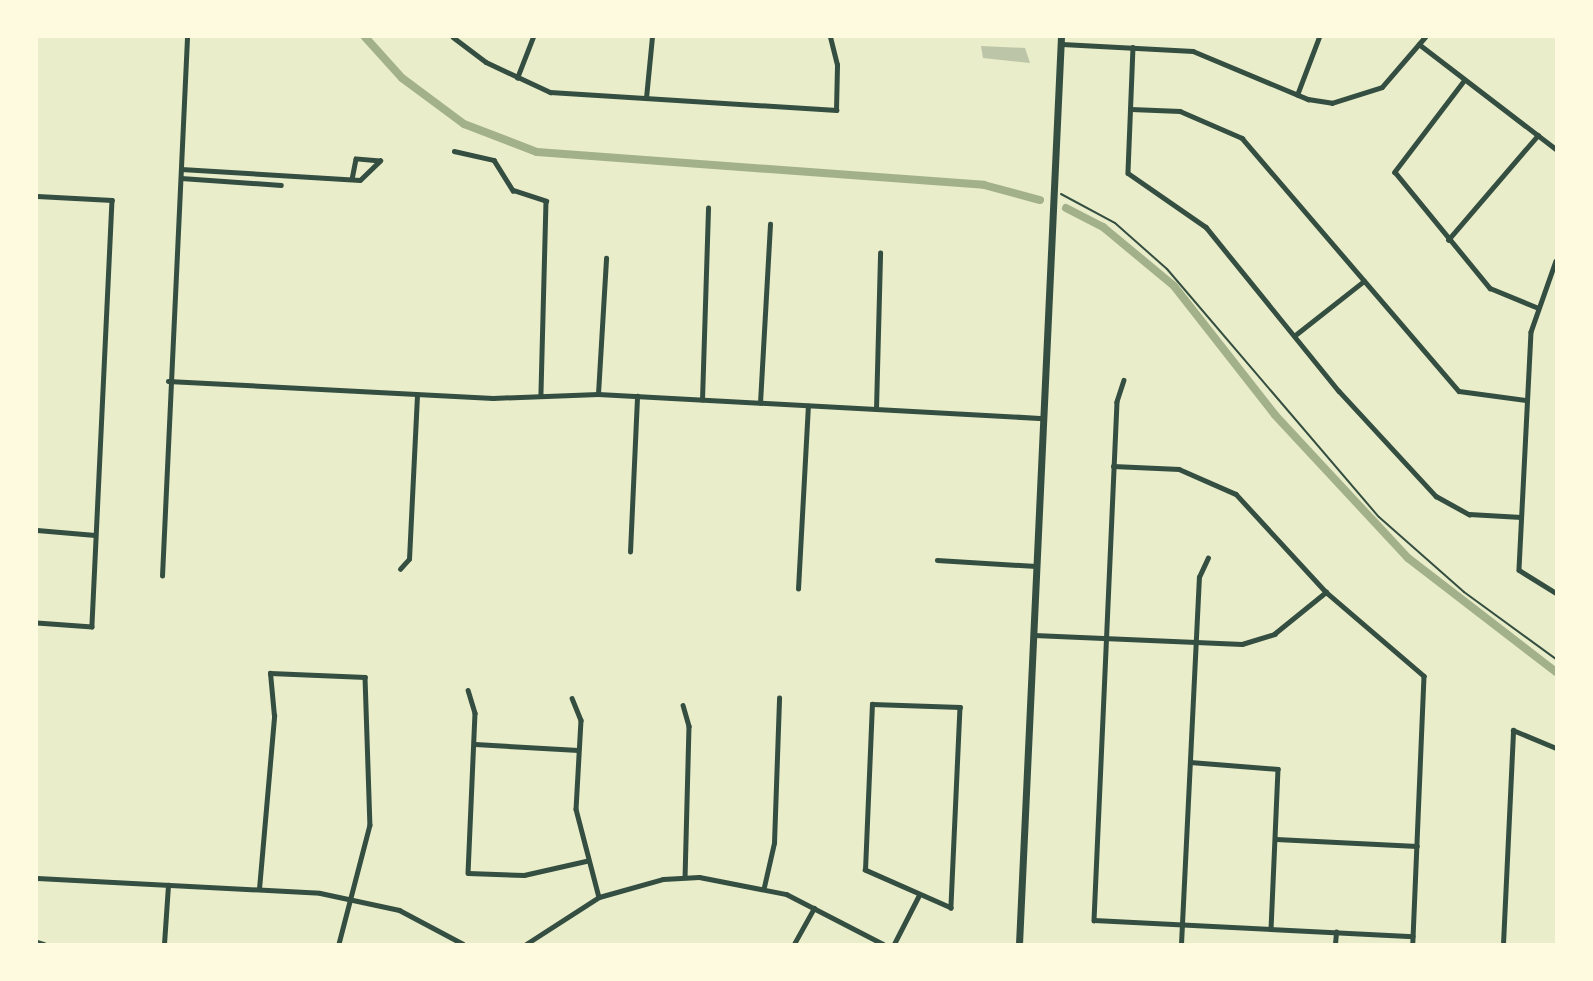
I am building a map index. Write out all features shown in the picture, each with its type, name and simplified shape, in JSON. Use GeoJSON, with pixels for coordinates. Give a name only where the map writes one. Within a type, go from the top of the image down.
{"type":"FeatureCollection","features":[{"type":"Feature","properties":{"kind":"main road"},"geometry":{"type":"LineString","coordinates":[[1019,944],[1061,40]]}},
{"type":"Feature","properties":{"kind":"street"},"geometry":{"type":"LineString","coordinates":[[162,576],[168,381],[187,37]]}},
{"type":"Feature","properties":{"kind":"street"},"geometry":{"type":"LineString","coordinates":[[453,37],[517,78],[550,92],[836,110],[837,65],[830,37]]}},
{"type":"Feature","properties":{"kind":"street"},"geometry":{"type":"LineString","coordinates":[[517,78],[533,37]]}},
{"type":"Feature","properties":{"kind":"street"},"geometry":{"type":"LineString","coordinates":[[646,98],[652,37]]}},
{"type":"Feature","properties":{"kind":"street"},"geometry":{"type":"LineString","coordinates":[[1297,95],[1319,37]]}},
{"type":"Feature","properties":{"kind":"street"},"geometry":{"type":"LineString","coordinates":[[1061,40],[1194,51],[1297,95],[1332,103],[1363,97],[1382,87],[1425,37]]}},
{"type":"Feature","properties":{"kind":"street"},"geometry":{"type":"LineString","coordinates":[[1419,44],[1556,149]]}},
{"type":"Feature","properties":{"kind":"street"},"geometry":{"type":"LineString","coordinates":[[1133,47],[1128,173],[1206,227],[1294,336],[1436,496],[1469,514],[1521,517]]}},
{"type":"Feature","properties":{"kind":"street"},"geometry":{"type":"LineString","coordinates":[[1465,80],[1395,172],[1490,288],[1536,307]]}},
{"type":"Feature","properties":{"kind":"street"},"geometry":{"type":"LineString","coordinates":[[1131,108],[1180,111],[1242,138],[1459,391],[1526,400]]}},
{"type":"Feature","properties":{"kind":"street"},"geometry":{"type":"LineString","coordinates":[[1448,240],[1538,135]]}},
{"type":"Feature","properties":{"kind":"street"},"geometry":{"type":"LineString","coordinates":[[454,150],[494,159],[513,190],[546,201],[541,394]]}},
{"type":"Feature","properties":{"kind":"street"},"geometry":{"type":"LineString","coordinates":[[181,169],[352,179],[372,175],[380,161],[356,159],[352,179]]}},
{"type":"Feature","properties":{"kind":"street"},"geometry":{"type":"LineString","coordinates":[[181,178],[281,184]]}},
{"type":"Feature","properties":{"kind":"street"},"geometry":{"type":"LineString","coordinates":[[37,196],[112,200],[92,627],[37,623]]}},
{"type":"Feature","properties":{"kind":"street"},"geometry":{"type":"LineString","coordinates":[[702,400],[708,208]]}},
{"type":"Feature","properties":{"kind":"street"},"geometry":{"type":"LineString","coordinates":[[760,403],[770,224]]}},
{"type":"Feature","properties":{"kind":"street"},"geometry":{"type":"LineString","coordinates":[[876,410],[880,253]]}},
{"type":"Feature","properties":{"kind":"street"},"geometry":{"type":"LineString","coordinates":[[598,394],[606,258]]}},
{"type":"Feature","properties":{"kind":"street"},"geometry":{"type":"LineString","coordinates":[[1556,261],[1536,307],[1526,400],[1519,570],[1556,593]]}},
{"type":"Feature","properties":{"kind":"street"},"geometry":{"type":"LineString","coordinates":[[1294,336],[1364,281]]}},
{"type":"Feature","properties":{"kind":"street"},"geometry":{"type":"LineString","coordinates":[[1125,380],[1113,466],[1094,920],[1413,936]]}},
{"type":"Feature","properties":{"kind":"street"},"geometry":{"type":"LineString","coordinates":[[168,381],[417,395],[598,394],[1043,418]]}},
{"type":"Feature","properties":{"kind":"street"},"geometry":{"type":"LineString","coordinates":[[400,569],[409,559],[417,395]]}},
{"type":"Feature","properties":{"kind":"street"},"geometry":{"type":"LineString","coordinates":[[630,552],[637,396]]}},
{"type":"Feature","properties":{"kind":"street"},"geometry":{"type":"LineString","coordinates":[[798,589],[808,406]]}},
{"type":"Feature","properties":{"kind":"street"},"geometry":{"type":"LineString","coordinates":[[1113,466],[1179,469],[1218,483],[1254,510],[1326,592],[1424,676],[1413,944]]}},
{"type":"Feature","properties":{"kind":"street"},"geometry":{"type":"LineString","coordinates":[[37,530],[96,535]]}},
{"type":"Feature","properties":{"kind":"street"},"geometry":{"type":"LineString","coordinates":[[1181,944],[1199,577],[1208,558]]}},
{"type":"Feature","properties":{"kind":"street"},"geometry":{"type":"LineString","coordinates":[[937,560],[1037,566]]}},
{"type":"Feature","properties":{"kind":"street"},"geometry":{"type":"LineString","coordinates":[[1034,635],[1242,644],[1274,634],[1326,592]]}},
{"type":"Feature","properties":{"kind":"street"},"geometry":{"type":"LineString","coordinates":[[259,889],[274,716],[270,673],[365,677],[370,825],[353,899],[339,944]]}},
{"type":"Feature","properties":{"kind":"street"},"geometry":{"type":"LineString","coordinates":[[468,690],[475,744],[468,873],[524,875],[586,861]]}},
{"type":"Feature","properties":{"kind":"street"},"geometry":{"type":"LineString","coordinates":[[572,698],[581,720],[576,809],[586,861],[599,897]]}},
{"type":"Feature","properties":{"kind":"street"},"geometry":{"type":"LineString","coordinates":[[764,887],[774,843],[779,698]]}},
{"type":"Feature","properties":{"kind":"street"},"geometry":{"type":"LineString","coordinates":[[872,704],[960,707],[951,908],[918,897],[865,870],[872,704]]}},
{"type":"Feature","properties":{"kind":"street"},"geometry":{"type":"LineString","coordinates":[[683,705],[689,726],[685,877]]}},
{"type":"Feature","properties":{"kind":"street"},"geometry":{"type":"LineString","coordinates":[[1503,944],[1513,730],[1556,748]]}},
{"type":"Feature","properties":{"kind":"street"},"geometry":{"type":"LineString","coordinates":[[475,744],[579,750]]}},
{"type":"Feature","properties":{"kind":"street"},"geometry":{"type":"LineString","coordinates":[[1190,762],[1278,769],[1271,929]]}},
{"type":"Feature","properties":{"kind":"street"},"geometry":{"type":"LineString","coordinates":[[1276,839],[1417,846]]}},
{"type":"Feature","properties":{"kind":"street"},"geometry":{"type":"LineString","coordinates":[[526,944],[599,897],[685,877],[764,887],[814,908],[883,944]]}},
{"type":"Feature","properties":{"kind":"street"},"geometry":{"type":"LineString","coordinates":[[37,878],[259,889],[353,899],[419,918],[464,944]]}},
{"type":"Feature","properties":{"kind":"street"},"geometry":{"type":"LineString","coordinates":[[164,944],[168,884]]}},
{"type":"Feature","properties":{"kind":"street"},"geometry":{"type":"LineString","coordinates":[[894,944],[918,897]]}},
{"type":"Feature","properties":{"kind":"street"},"geometry":{"type":"LineString","coordinates":[[794,944],[814,908]]}},
{"type":"Feature","properties":{"kind":"street"},"geometry":{"type":"LineString","coordinates":[[1335,944],[1336,932]]}},
{"type":"Feature","properties":{"kind":"street"},"geometry":{"type":"LineString","coordinates":[[37,942],[44,943]]}},
{"type":"Feature","properties":{"kind":"path"},"geometry":{"type":"LineString","coordinates":[[1053,195],[1115,223],[1167,269],[1379,517],[1464,592],[1556,659]]}},
{"type":"Feature","properties":{"kind":"building"},"geometry":{"type":"Polygon","coordinates":[[[981,46],[1025,48],[1030,63],[983,58],[981,46]]]}},
{"type":"Feature","properties":{"kind":"waterway"},"geometry":{"type":"LineString","coordinates":[[365,37],[402,78],[464,124],[537,152],[984,185],[1040,200]]}},
{"type":"Feature","properties":{"kind":"waterway"},"geometry":{"type":"LineString","coordinates":[[1066,208],[1103,227],[1174,286],[1275,415],[1408,558],[1556,672]]}}]}
